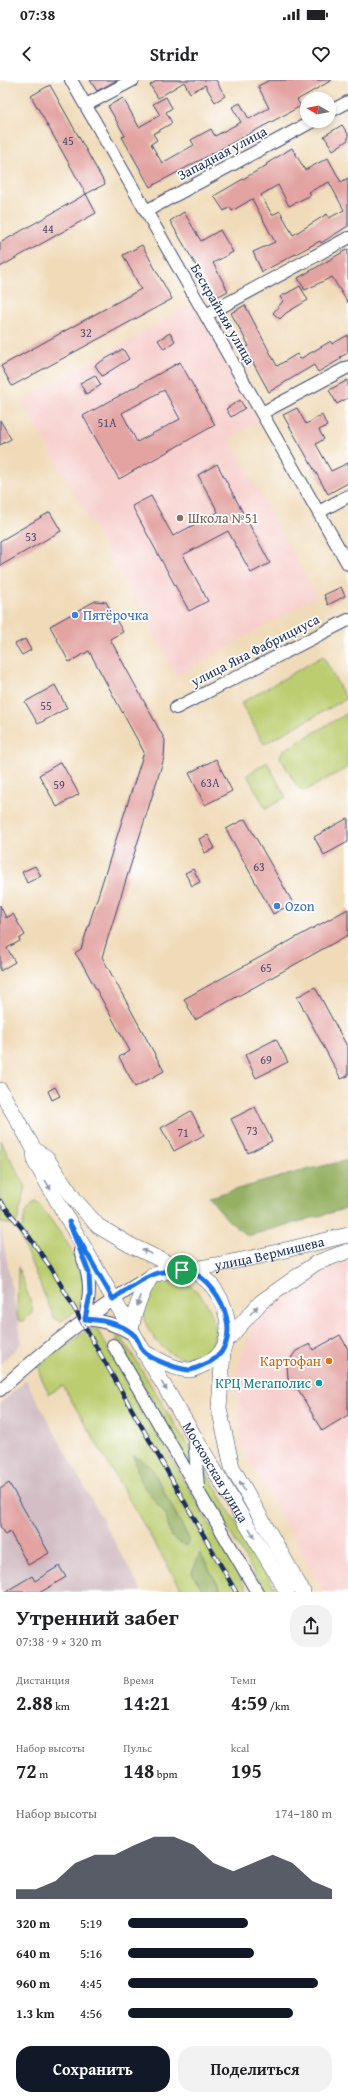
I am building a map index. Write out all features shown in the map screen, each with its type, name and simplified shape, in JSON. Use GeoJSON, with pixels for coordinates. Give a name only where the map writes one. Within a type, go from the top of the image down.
{"type":"FeatureCollection","features":[{"type":"Feature","properties":{"kind":"main road"},"geometry":{"type":"LineString","coordinates":[[0,1090],[34,1149],[47,1159],[75,1200],[98,1226],[130,1245],[207,1281],[222,1301],[228,1327],[226,1345],[211,1362],[190,1370],[166,1364],[144,1352],[35,1162],[34,1149]]}},
{"type":"Feature","properties":{"kind":"main road","name":"улица Вермишева"},"geometry":{"type":"LineString","coordinates":[[185,1270],[252,1258],[348,1235]]}},
{"type":"Feature","properties":{"kind":"main road","name":"улица Вермишева"},"geometry":{"type":"LineString","coordinates":[[226,1345],[261,1302],[316,1263],[348,1251]]}},
{"type":"Feature","properties":{"kind":"main road"},"geometry":{"type":"LineString","coordinates":[[133,1333],[134,1315],[142,1292],[152,1275],[185,1270]]}},
{"type":"Feature","properties":{"kind":"main road","name":"Московская улица"},"geometry":{"type":"LineString","coordinates":[[226,1345],[219,1408],[232,1467],[303,1592]]}},
{"type":"Feature","properties":{"kind":"main road","name":"Московская улица"},"geometry":{"type":"LineString","coordinates":[[144,1352],[286,1592]]}},
{"type":"Feature","properties":{"kind":"street","name":"Бескрайняя улица"},"geometry":{"type":"LineString","coordinates":[[71,80],[348,564]]}},
{"type":"Feature","properties":{"kind":"street"},"geometry":{"type":"LineString","coordinates":[[86,105],[133,80]]}},
{"type":"Feature","properties":{"kind":"street"},"geometry":{"type":"LineString","coordinates":[[336,108],[348,102]]}},
{"type":"Feature","properties":{"kind":"street","name":"Западная улица"},"geometry":{"type":"LineString","coordinates":[[146,211],[300,128]]}},
{"type":"Feature","properties":{"kind":"street"},"geometry":{"type":"LineString","coordinates":[[206,315],[348,238]]}},
{"type":"Feature","properties":{"kind":"street"},"geometry":{"type":"LineString","coordinates":[[262,413],[348,367]]}},
{"type":"Feature","properties":{"kind":"street"},"geometry":{"type":"LineString","coordinates":[[319,512],[348,496]]}},
{"type":"Feature","properties":{"kind":"street","name":"улица Яна Фабрициуса"},"geometry":{"type":"LineString","coordinates":[[176,708],[348,620]]}},
{"type":"Feature","properties":{"kind":"street"},"geometry":{"type":"LineString","coordinates":[[69,1222],[89,1273],[90,1295],[85,1319]]}},
{"type":"Feature","properties":{"kind":"street"},"geometry":{"type":"LineString","coordinates":[[0,1390],[85,1319],[113,1299],[152,1275]]}},
{"type":"Feature","properties":{"kind":"street"},"geometry":{"type":"LineString","coordinates":[[85,1319],[100,1320],[119,1325],[133,1333]]}},
{"type":"Feature","properties":{"kind":"street"},"geometry":{"type":"LineString","coordinates":[[113,1345],[257,1592]]}},
{"type":"Feature","properties":{"kind":"street"},"geometry":{"type":"LineString","coordinates":[[194,1436],[198,1491]]}},
{"type":"Feature","properties":{"kind":"shaded area","name":"Школа №51"},"geometry":{"type":"Polygon","coordinates":[[[193,304],[259,422],[229,439],[317,596],[177,676],[22,401],[193,304]]]}},
{"type":"Feature","properties":{"kind":"shaded area"},"geometry":{"type":"Polygon","coordinates":[[[0,1223],[22,1343],[0,1364],[0,1223]]]}},
{"type":"Feature","properties":{"kind":"shaded area"},"geometry":{"type":"Polygon","coordinates":[[[348,1261],[348,1592],[324,1592],[243,1449],[234,1379],[254,1321],[322,1272],[348,1261]]]}},
{"type":"Feature","properties":{"kind":"shaded area"},"geometry":{"type":"Polygon","coordinates":[[[26,1380],[142,1592],[0,1592],[0,1404],[26,1380]]]}},
{"type":"Feature","properties":{"kind":"green space"},"geometry":{"type":"Polygon","coordinates":[[[323,656],[346,699],[264,744],[241,703],[323,656]]]}},
{"type":"Feature","properties":{"kind":"green space"},"geometry":{"type":"Polygon","coordinates":[[[348,713],[348,767],[305,791],[298,788],[280,757],[282,751],[348,713]]]}},
{"type":"Feature","properties":{"kind":"green space"},"geometry":{"type":"Polygon","coordinates":[[[267,762],[286,797],[266,809],[247,775],[267,762]]]}},
{"type":"Feature","properties":{"kind":"green space"},"geometry":{"type":"Polygon","coordinates":[[[0,1140],[26,1187],[16,1225],[0,1223],[0,1140]]]}},
{"type":"Feature","properties":{"kind":"green space"},"geometry":{"type":"Polygon","coordinates":[[[348,1160],[348,1208],[247,1236],[228,1220],[209,1197],[298,1172],[348,1160]]]}},
{"type":"Feature","properties":{"kind":"green space"},"geometry":{"type":"Polygon","coordinates":[[[35,1202],[40,1205],[70,1248],[79,1264],[84,1281],[83,1296],[76,1310],[61,1321],[54,1318],[20,1236],[26,1212],[35,1202]]]}},
{"type":"Feature","properties":{"kind":"green space"},"geometry":{"type":"Polygon","coordinates":[[[18,1267],[33,1312],[24,1321],[19,1321],[17,1314],[18,1267]]]}},
{"type":"Feature","properties":{"kind":"green space"},"geometry":{"type":"Polygon","coordinates":[[[164,1280],[180,1281],[192,1287],[199,1293],[209,1309],[213,1318],[214,1336],[212,1345],[201,1357],[187,1359],[172,1353],[157,1342],[147,1326],[143,1310],[148,1293],[164,1280]]]}},
{"type":"Feature","properties":{"kind":"green space"},"geometry":{"type":"Polygon","coordinates":[[[91,1328],[98,1331],[248,1592],[222,1592],[200,1554],[192,1573],[204,1592],[183,1592],[63,1386],[49,1394],[40,1375],[40,1367],[47,1359],[91,1328]],[[134,1455],[140,1481],[166,1515],[171,1537],[189,1539],[151,1467],[134,1455]]]}},
{"type":"Feature","properties":{"kind":"green space"},"geometry":{"type":"Polygon","coordinates":[[[115,1337],[121,1338],[127,1346],[193,1454],[193,1470],[115,1337]]]}},
{"type":"Feature","properties":{"kind":"green space"},"geometry":{"type":"Polygon","coordinates":[[[134,1455],[151,1467],[189,1539],[186,1546],[171,1537],[166,1515],[140,1481],[134,1455]]]}},
{"type":"Feature","properties":{"kind":"green space"},"geometry":{"type":"Polygon","coordinates":[[[200,1461],[277,1592],[265,1592],[201,1483],[200,1461]]]}},
{"type":"Feature","properties":{"kind":"green space"},"geometry":{"type":"Polygon","coordinates":[[[200,1553],[222,1592],[204,1592],[192,1573],[200,1553]]]}},
{"type":"Feature","properties":{"kind":"building"},"geometry":{"type":"Polygon","coordinates":[[[90,80],[117,80],[97,91],[90,80]]]}},
{"type":"Feature","properties":{"kind":"building"},"geometry":{"type":"Polygon","coordinates":[[[158,80],[216,80],[225,96],[215,102],[205,85],[190,93],[184,82],[158,98],[150,85],[158,80]]]}},
{"type":"Feature","properties":{"kind":"building"},"geometry":{"type":"Polygon","coordinates":[[[270,80],[332,80],[311,92],[300,92],[300,98],[297,100],[300,107],[150,187],[122,137],[125,136],[108,106],[123,98],[139,127],[160,115],[153,104],[166,97],[172,108],[166,112],[172,123],[153,134],[157,140],[151,144],[162,163],[194,145],[191,140],[211,129],[215,136],[241,122],[232,107],[240,103],[249,119],[269,108],[258,86],[270,80]]]}},
{"type":"Feature","properties":{"kind":"building"},"geometry":{"type":"Polygon","coordinates":[[[50,85],[105,184],[86,194],[31,96],[50,85]]]}},
{"type":"Feature","properties":{"kind":"building"},"geometry":{"type":"Polygon","coordinates":[[[342,125],[348,134],[348,140],[333,150],[324,136],[342,125]]]}},
{"type":"Feature","properties":{"kind":"building"},"geometry":{"type":"Polygon","coordinates":[[[292,148],[305,170],[328,158],[341,182],[348,178],[348,226],[321,243],[320,241],[262,272],[253,252],[275,242],[252,199],[232,211],[230,207],[224,211],[214,196],[267,165],[266,164],[292,148]],[[329,182],[309,192],[311,195],[289,206],[278,185],[261,195],[272,215],[280,211],[293,235],[327,214],[329,218],[344,210],[329,182]]]}},
{"type":"Feature","properties":{"kind":"building"},"geometry":{"type":"Polygon","coordinates":[[[86,194],[96,213],[0,267],[0,243],[86,194]]]}},
{"type":"Feature","properties":{"kind":"building"},"geometry":{"type":"Polygon","coordinates":[[[184,212],[201,241],[220,230],[233,252],[213,263],[228,291],[215,298],[170,221],[184,212]]]}},
{"type":"Feature","properties":{"kind":"building"},"geometry":{"type":"Polygon","coordinates":[[[142,245],[172,299],[12,386],[1,366],[141,289],[123,255],[142,245]]]}},
{"type":"Feature","properties":{"kind":"building"},"geometry":{"type":"Polygon","coordinates":[[[348,249],[348,303],[332,277],[305,290],[298,278],[348,249]]]}},
{"type":"Feature","properties":{"kind":"building"},"geometry":{"type":"Polygon","coordinates":[[[300,286],[308,300],[286,313],[280,319],[273,313],[283,301],[280,297],[300,286]]]}},
{"type":"Feature","properties":{"kind":"building"},"geometry":{"type":"Polygon","coordinates":[[[245,305],[277,366],[297,354],[300,359],[331,341],[332,344],[348,335],[348,353],[340,357],[341,359],[318,372],[314,365],[269,392],[245,348],[249,346],[231,313],[245,305]]]}},
{"type":"Feature","properties":{"kind":"building"},"geometry":{"type":"Polygon","coordinates":[[[170,333],[175,341],[164,349],[158,340],[170,333]]]}},
{"type":"Feature","properties":{"kind":"building"},"geometry":{"type":"Polygon","coordinates":[[[123,349],[129,359],[102,376],[95,365],[123,349]]]}},
{"type":"Feature","properties":{"kind":"building"},"geometry":{"type":"Polygon","coordinates":[[[180,362],[215,425],[119,479],[83,416],[180,362]],[[164,390],[122,413],[137,442],[180,419],[164,390]]]}},
{"type":"Feature","properties":{"kind":"building"},"geometry":{"type":"Polygon","coordinates":[[[95,375],[101,385],[86,394],[80,383],[95,375]]]}},
{"type":"Feature","properties":{"kind":"building"},"geometry":{"type":"Polygon","coordinates":[[[348,380],[348,398],[337,404],[329,390],[348,380]]]}},
{"type":"Feature","properties":{"kind":"building"},"geometry":{"type":"Polygon","coordinates":[[[240,400],[245,408],[231,417],[226,409],[240,400]]]}},
{"type":"Feature","properties":{"kind":"building"},"geometry":{"type":"Polygon","coordinates":[[[297,408],[306,424],[322,415],[327,426],[319,430],[324,439],[316,444],[331,471],[348,463],[348,483],[328,494],[283,415],[297,408]]]}},
{"type":"Feature","properties":{"kind":"building"},"geometry":{"type":"Polygon","coordinates":[[[0,420],[11,439],[0,445],[0,420]]]}},
{"type":"Feature","properties":{"kind":"building"},"geometry":{"type":"Polygon","coordinates":[[[217,464],[270,563],[251,573],[228,531],[183,555],[208,601],[189,611],[132,506],[151,496],[173,536],[218,512],[198,475],[217,464]]]}},
{"type":"Feature","properties":{"kind":"building"},"geometry":{"type":"Polygon","coordinates":[[[50,512],[61,531],[0,566],[0,541],[50,512]]]}},
{"type":"Feature","properties":{"kind":"building"},"geometry":{"type":"Polygon","coordinates":[[[341,587],[345,596],[328,605],[324,595],[341,587]]]}},
{"type":"Feature","properties":{"kind":"building"},"geometry":{"type":"Polygon","coordinates":[[[95,601],[106,602],[123,632],[110,639],[165,740],[164,758],[102,957],[164,1071],[135,1087],[119,1057],[130,1051],[75,953],[81,949],[144,752],[89,651],[69,662],[50,626],[95,601]]]}},
{"type":"Feature","properties":{"kind":"building"},"geometry":{"type":"Polygon","coordinates":[[[25,639],[31,650],[22,655],[15,644],[25,639]]]}},
{"type":"Feature","properties":{"kind":"building"},"geometry":{"type":"Polygon","coordinates":[[[55,685],[67,708],[38,724],[25,702],[55,685]]]}},
{"type":"Feature","properties":{"kind":"building"},"geometry":{"type":"Polygon","coordinates":[[[216,759],[232,791],[205,805],[189,773],[216,759]]]}},
{"type":"Feature","properties":{"kind":"building"},"geometry":{"type":"Polygon","coordinates":[[[61,762],[79,794],[57,807],[39,775],[61,762]]]}},
{"type":"Feature","properties":{"kind":"building"},"geometry":{"type":"Polygon","coordinates":[[[348,818],[348,842],[324,855],[314,837],[348,818]]]}},
{"type":"Feature","properties":{"kind":"building"},"geometry":{"type":"Polygon","coordinates":[[[245,819],[293,903],[273,914],[226,829],[245,819]]]}},
{"type":"Feature","properties":{"kind":"building"},"geometry":{"type":"Polygon","coordinates":[[[208,835],[215,848],[205,853],[199,839],[208,835]]]}},
{"type":"Feature","properties":{"kind":"building"},"geometry":{"type":"Polygon","coordinates":[[[35,866],[41,876],[27,883],[22,872],[35,866]]]}},
{"type":"Feature","properties":{"kind":"building"},"geometry":{"type":"Polygon","coordinates":[[[193,869],[200,882],[192,886],[185,873],[193,869]]]}},
{"type":"Feature","properties":{"kind":"building"},"geometry":{"type":"Polygon","coordinates":[[[0,905],[6,918],[13,914],[25,935],[19,939],[20,941],[7,948],[15,962],[0,971],[0,905]]]}},
{"type":"Feature","properties":{"kind":"building"},"geometry":{"type":"Polygon","coordinates":[[[348,909],[348,935],[195,1020],[184,999],[348,909]]]}},
{"type":"Feature","properties":{"kind":"building"},"geometry":{"type":"Polygon","coordinates":[[[315,987],[348,1048],[348,1076],[341,1079],[297,997],[315,987]]]}},
{"type":"Feature","properties":{"kind":"building"},"geometry":{"type":"Polygon","coordinates":[[[276,1039],[288,1062],[256,1078],[245,1055],[276,1039]]]}},
{"type":"Feature","properties":{"kind":"building"},"geometry":{"type":"Polygon","coordinates":[[[55,1087],[60,1096],[52,1100],[48,1091],[55,1087]]]}},
{"type":"Feature","properties":{"kind":"building"},"geometry":{"type":"Polygon","coordinates":[[[255,1107],[272,1141],[248,1153],[231,1119],[255,1107]]]}},
{"type":"Feature","properties":{"kind":"building"},"geometry":{"type":"Polygon","coordinates":[[[191,1111],[204,1135],[174,1151],[161,1128],[191,1111]]]}},
{"type":"Feature","properties":{"kind":"building","name":"КРЦ Мегаполис"},"geometry":{"type":"Polygon","coordinates":[[[340,1335],[348,1349],[348,1415],[322,1431],[298,1389],[294,1389],[288,1378],[287,1364],[296,1351],[310,1344],[313,1350],[340,1335]]]}},
{"type":"Feature","properties":{"kind":"building"},"geometry":{"type":"Polygon","coordinates":[[[9,1483],[49,1553],[28,1565],[10,1532],[5,1535],[0,1526],[0,1489],[9,1483]]]}},
{"type":"Feature","properties":{"kind":"building"},"geometry":{"type":"Polygon","coordinates":[[[59,1566],[66,1577],[41,1592],[5,1592],[32,1576],[35,1581],[59,1566]]]}},
{"type":"Feature","properties":{"kind":"railway"},"geometry":{"type":"LineString","coordinates":[[0,1201],[30,1238],[53,1271],[236,1592]]}},
{"type":"Feature","properties":{"kind":"place","name":"Школа №51"},"geometry":{"type":"Point","coordinates":[180,518]}},
{"type":"Feature","properties":{"kind":"place","name":"Пятёрочка"},"geometry":{"type":"Point","coordinates":[75,615]}},
{"type":"Feature","properties":{"kind":"place","name":"Ozon"},"geometry":{"type":"Point","coordinates":[277,906]}},
{"type":"Feature","properties":{"kind":"place","name":"Картофан"},"geometry":{"type":"Point","coordinates":[329,1361]}},
{"type":"Feature","properties":{"kind":"place","name":"КРЦ Мегаполис"},"geometry":{"type":"Point","coordinates":[319,1383]}},
{"type":"Feature","properties":{"kind":"route"},"geometry":{"type":"LineString","coordinates":[[69,1222],[113,1299],[152,1275],[182,1270],[189,1270],[207,1281],[215,1290],[222,1301],[228,1327],[228,1338],[223,1352],[211,1362],[190,1370],[166,1364],[144,1352],[135,1336],[119,1325],[100,1320],[85,1319],[90,1295],[89,1273],[69,1222]]}}]}
